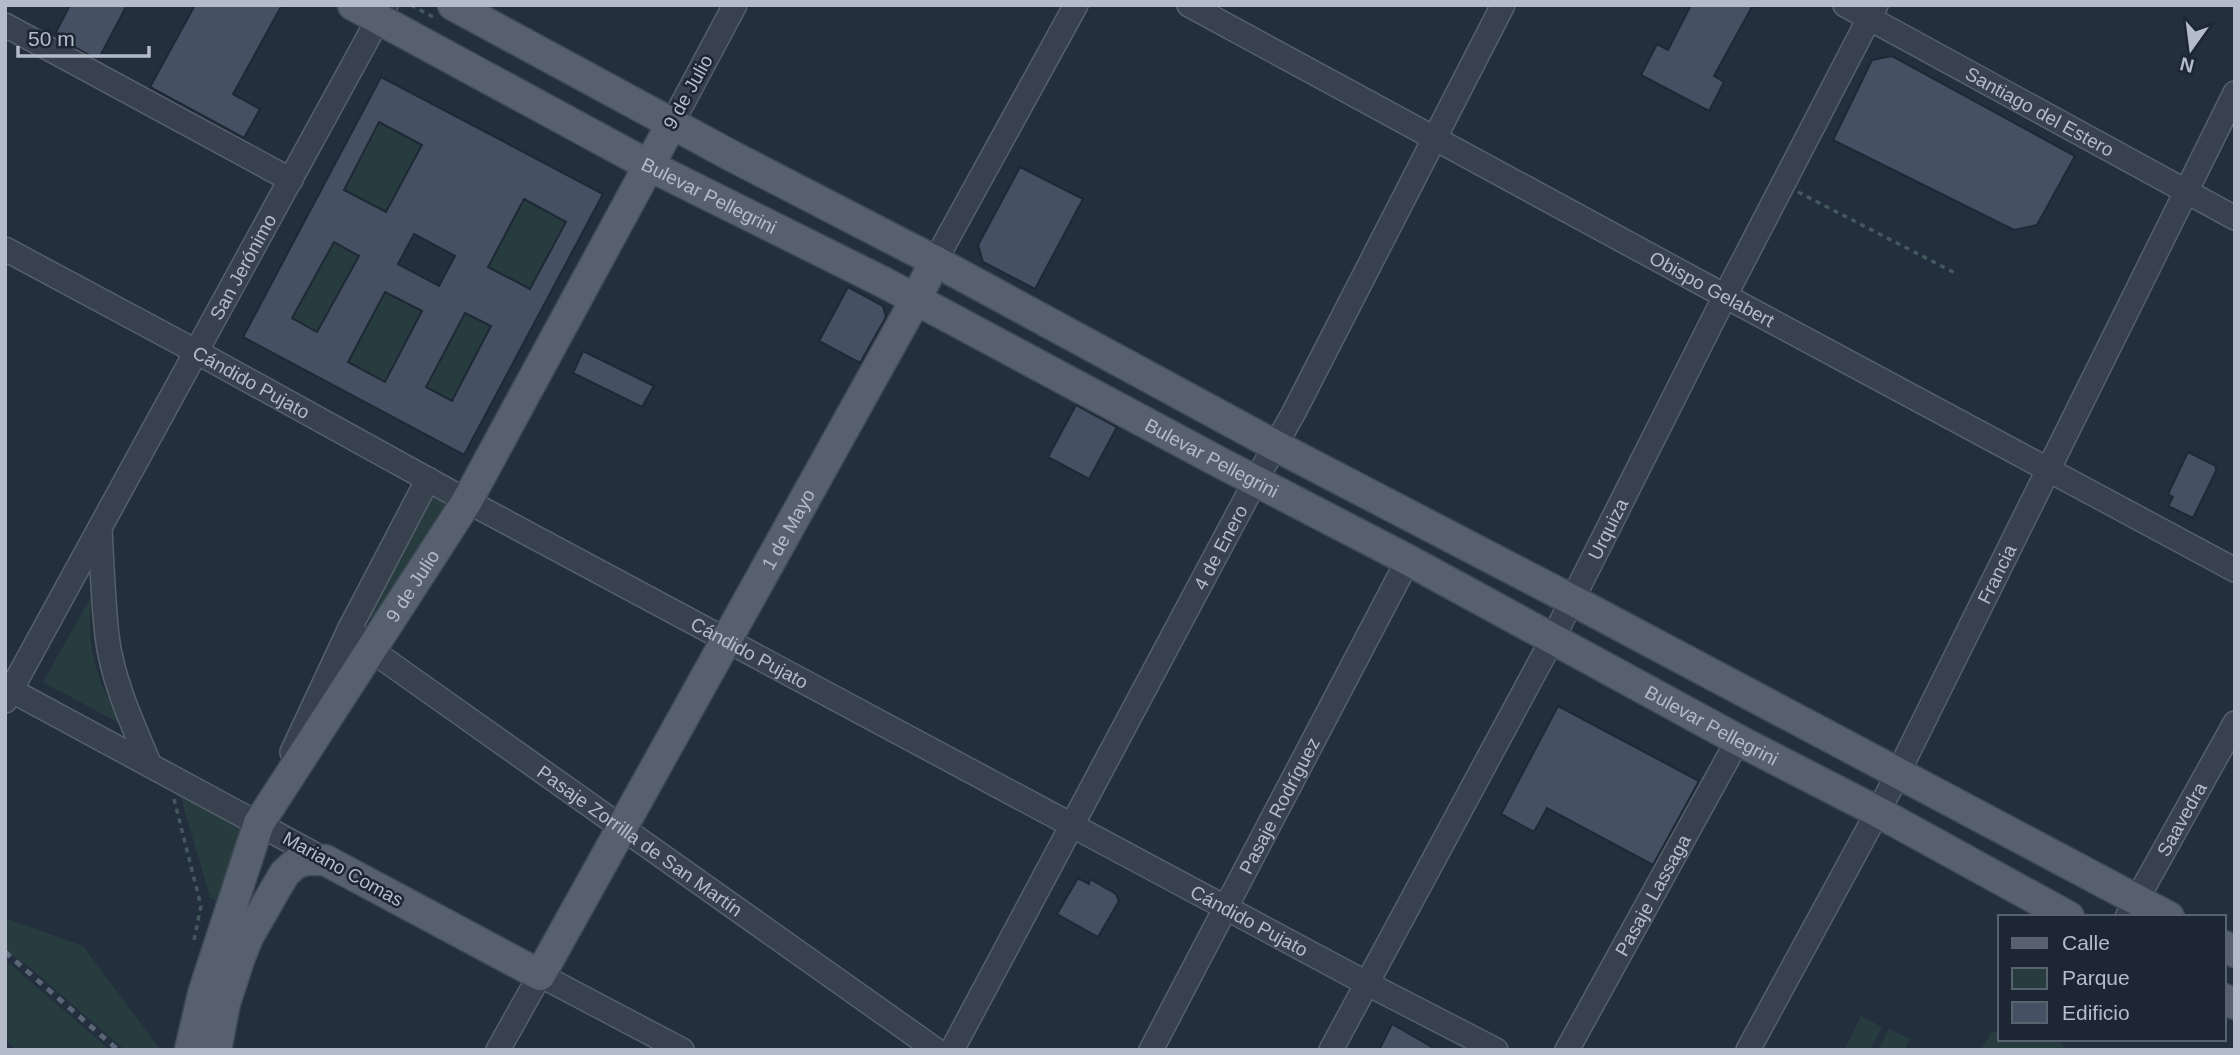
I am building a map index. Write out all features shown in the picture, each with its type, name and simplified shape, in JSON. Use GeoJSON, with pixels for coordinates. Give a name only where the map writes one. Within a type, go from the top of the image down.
{"type":"FeatureCollection","features":[{"type":"Feature","properties":{"kind":"main road","name":"Bulevar Pellegrini"},"geometry":{"type":"LineString","coordinates":[[453,5],[1276,446],[1897,774],[2132,909],[2160,915]]}},
{"type":"Feature","properties":{"kind":"main road","name":"Bulevar Pellegrini"},"geometry":{"type":"LineString","coordinates":[[373,10],[648,165],[885,283],[1408,560],[2065,915]]}},
{"type":"Feature","properties":{"kind":"main road","name":"9 de Julio"},"geometry":{"type":"LineString","coordinates":[[259,823],[467,501],[671,122]]}},
{"type":"Feature","properties":{"kind":"main road","name":"1 de Mayo"},"geometry":{"type":"LineString","coordinates":[[540,975],[935,261]]}},
{"type":"Feature","properties":{"kind":"main road"},"geometry":{"type":"LineString","coordinates":[[190,1050],[202,995],[259,823]]}},
{"type":"Feature","properties":{"kind":"main road"},"geometry":{"type":"LineString","coordinates":[[216,1050],[225,1003],[248,937],[285,873],[296,863],[325,860]]}},
{"type":"Feature","properties":{"kind":"main road","name":"Mariano Comas"},"geometry":{"type":"LineString","coordinates":[[325,860],[540,975]]}},
{"type":"Feature","properties":{"kind":"street","name":"9 de Julio"},"geometry":{"type":"LineString","coordinates":[[671,122],[736,5]]}},
{"type":"Feature","properties":{"kind":"street","name":"1 de Mayo"},"geometry":{"type":"LineString","coordinates":[[935,261],[1076,5]]}},
{"type":"Feature","properties":{"kind":"street","name":"Obispo Gelabert"},"geometry":{"type":"LineString","coordinates":[[1189,5],[2235,570]]}},
{"type":"Feature","properties":{"kind":"street","name":"4 de Enero"},"geometry":{"type":"LineString","coordinates":[[952,1050],[1276,446],[1503,5]]}},
{"type":"Feature","properties":{"kind":"street","name":"Santiago del Estero"},"geometry":{"type":"LineString","coordinates":[[1845,5],[1872,12],[2235,218]]}},
{"type":"Feature","properties":{"kind":"street","name":"San Jerónimo"},"geometry":{"type":"LineString","coordinates":[[7,693],[291,180],[373,10]]}},
{"type":"Feature","properties":{"kind":"street","name":"Urquiza"},"geometry":{"type":"LineString","coordinates":[[1331,1050],[1552,640],[1872,12]]}},
{"type":"Feature","properties":{"kind":"street"},"geometry":{"type":"LineString","coordinates":[[5,25],[291,180]]}},
{"type":"Feature","properties":{"kind":"street","name":"Francia"},"geometry":{"type":"LineString","coordinates":[[1748,1050],[1878,812],[2235,93]]}},
{"type":"Feature","properties":{"kind":"street","name":"Cándido Pujato"},"geometry":{"type":"LineString","coordinates":[[5,249],[467,501],[1496,1050]]}},
{"type":"Feature","properties":{"kind":"street","name":"9 de Julio"},"geometry":{"type":"LineString","coordinates":[[259,823],[350,628],[428,479]]}},
{"type":"Feature","properties":{"kind":"street"},"geometry":{"type":"LineString","coordinates":[[99,527],[107,638],[116,675],[128,711],[158,768]]}},
{"type":"Feature","properties":{"kind":"street","name":"Pasaje Rodríguez"},"geometry":{"type":"LineString","coordinates":[[1151,1050],[1408,560]]}},
{"type":"Feature","properties":{"kind":"street","name":"Pasaje Zorrilla de San Martín"},"geometry":{"type":"LineString","coordinates":[[350,628],[371,650],[936,1050]]}},
{"type":"Feature","properties":{"kind":"street","name":"Mariano Comas"},"geometry":{"type":"LineString","coordinates":[[7,693],[158,768],[325,860]]}},
{"type":"Feature","properties":{"kind":"street","name":"Saavedra"},"geometry":{"type":"LineString","coordinates":[[2132,909],[2235,723]]}},
{"type":"Feature","properties":{"kind":"street","name":"Pasaje Lassaga"},"geometry":{"type":"LineString","coordinates":[[1567,1050],[1738,740]]}},
{"type":"Feature","properties":{"kind":"street","name":"1 de Mayo"},"geometry":{"type":"LineString","coordinates":[[498,1050],[540,975]]}},
{"type":"Feature","properties":{"kind":"street","name":"Mariano Comas"},"geometry":{"type":"LineString","coordinates":[[540,975],[682,1050]]}},
{"type":"Feature","properties":{"kind":"path"},"geometry":{"type":"LineString","coordinates":[[1784,185],[1956,274]]}},
{"type":"Feature","properties":{"kind":"path"},"geometry":{"type":"LineString","coordinates":[[158,768],[201,906],[192,947]]}},
{"type":"Feature","properties":{"kind":"green space"},"geometry":{"type":"Polygon","coordinates":[[[379,122],[422,145],[386,212],[344,190],[379,122]]]}},
{"type":"Feature","properties":{"kind":"green space"},"geometry":{"type":"Polygon","coordinates":[[[524,199],[566,222],[530,289],[488,267],[524,199]]]}},
{"type":"Feature","properties":{"kind":"green space"},"geometry":{"type":"Polygon","coordinates":[[[334,242],[359,256],[317,332],[292,318],[334,242]]]}},
{"type":"Feature","properties":{"kind":"green space"},"geometry":{"type":"Polygon","coordinates":[[[385,292],[422,311],[385,382],[348,362],[385,292]]]}},
{"type":"Feature","properties":{"kind":"green space"},"geometry":{"type":"Polygon","coordinates":[[[465,313],[491,326],[452,401],[426,387],[465,313]]]}},
{"type":"Feature","properties":{"kind":"green space"},"geometry":{"type":"Polygon","coordinates":[[[429,487],[454,500],[374,620],[368,618],[365,614],[429,487]]]}},
{"type":"Feature","properties":{"kind":"green space"},"geometry":{"type":"Polygon","coordinates":[[[92,595],[90,631],[95,665],[108,697],[128,728],[43,682],[92,595]]]}},
{"type":"Feature","properties":{"kind":"green space"},"geometry":{"type":"Polygon","coordinates":[[[180,795],[244,831],[220,904],[210,897],[180,795]]]}},
{"type":"Feature","properties":{"kind":"green space"},"geometry":{"type":"Polygon","coordinates":[[[5,918],[83,946],[161,1050],[125,1050],[28,966],[5,950],[5,918]]]}},
{"type":"Feature","properties":{"kind":"green space"},"geometry":{"type":"Polygon","coordinates":[[[5,960],[110,1050],[16,1050],[5,1039],[5,960]]]}},
{"type":"Feature","properties":{"kind":"green space"},"geometry":{"type":"Polygon","coordinates":[[[1861,1016],[1882,1027],[1870,1050],[1844,1050],[1861,1016]]]}},
{"type":"Feature","properties":{"kind":"green space"},"geometry":{"type":"Polygon","coordinates":[[[1889,1029],[1910,1039],[1904,1050],[1878,1050],[1889,1029]]]}},
{"type":"Feature","properties":{"kind":"green space"},"geometry":{"type":"Polygon","coordinates":[[[1998,1031],[1998,1041],[2059,1041],[2068,1050],[1980,1050],[1992,1032],[1998,1031]]]}},
{"type":"Feature","properties":{"kind":"building"},"geometry":{"type":"Polygon","coordinates":[[[70,5],[127,5],[98,60],[54,36],[70,5]]]}},
{"type":"Feature","properties":{"kind":"building"},"geometry":{"type":"Polygon","coordinates":[[[195,5],[282,5],[233,94],[260,109],[244,138],[150,87],[195,5]]]}},
{"type":"Feature","properties":{"kind":"building"},"geometry":{"type":"Polygon","coordinates":[[[1691,5],[1753,5],[1714,76],[1724,82],[1709,111],[1641,75],[1657,44],[1668,50],[1691,5]]]}},
{"type":"Feature","properties":{"kind":"building"},"geometry":{"type":"Polygon","coordinates":[[[1892,56],[2075,156],[2037,225],[2014,230],[1833,140],[1872,60],[1892,56]]]}},
{"type":"Feature","properties":{"kind":"building"},"geometry":{"type":"Polygon","coordinates":[[[381,77],[603,194],[464,455],[243,337],[381,77]],[[379,122],[344,190],[386,212],[422,145],[379,122]],[[524,199],[488,267],[530,289],[566,222],[524,199]],[[414,234],[398,264],[439,286],[455,256],[414,234]],[[334,242],[292,318],[317,332],[359,256],[334,242]],[[385,292],[348,362],[385,382],[422,311],[385,292]],[[465,313],[426,387],[452,401],[491,326],[465,313]]]}},
{"type":"Feature","properties":{"kind":"building"},"geometry":{"type":"Polygon","coordinates":[[[1020,167],[1083,199],[1035,289],[983,262],[978,245],[1020,167]]]}},
{"type":"Feature","properties":{"kind":"building"},"geometry":{"type":"Polygon","coordinates":[[[848,287],[883,306],[886,317],[860,363],[819,341],[848,287]]]}},
{"type":"Feature","properties":{"kind":"building"},"geometry":{"type":"Polygon","coordinates":[[[583,351],[654,386],[642,407],[573,373],[583,351]]]}},
{"type":"Feature","properties":{"kind":"building"},"geometry":{"type":"Polygon","coordinates":[[[1076,405],[1117,427],[1089,479],[1048,457],[1076,405]]]}},
{"type":"Feature","properties":{"kind":"building"},"geometry":{"type":"Polygon","coordinates":[[[2188,452],[2216,466],[2193,518],[2168,506],[2173,497],[2168,494],[2188,452]]]}},
{"type":"Feature","properties":{"kind":"building"},"geometry":{"type":"Polygon","coordinates":[[[1558,706],[1699,781],[1653,865],[1547,808],[1534,832],[1501,814],[1558,706]]]}},
{"type":"Feature","properties":{"kind":"building"},"geometry":{"type":"Polygon","coordinates":[[[1078,878],[1089,884],[1090,879],[1116,894],[1119,901],[1098,937],[1057,914],[1078,878]]]}},
{"type":"Feature","properties":{"kind":"building"},"geometry":{"type":"Polygon","coordinates":[[[1392,1024],[1437,1050],[1379,1050],[1392,1024]]]}},
{"type":"Feature","properties":{"kind":"railway"},"geometry":{"type":"LineString","coordinates":[[5,952],[118,1050]]}}]}
